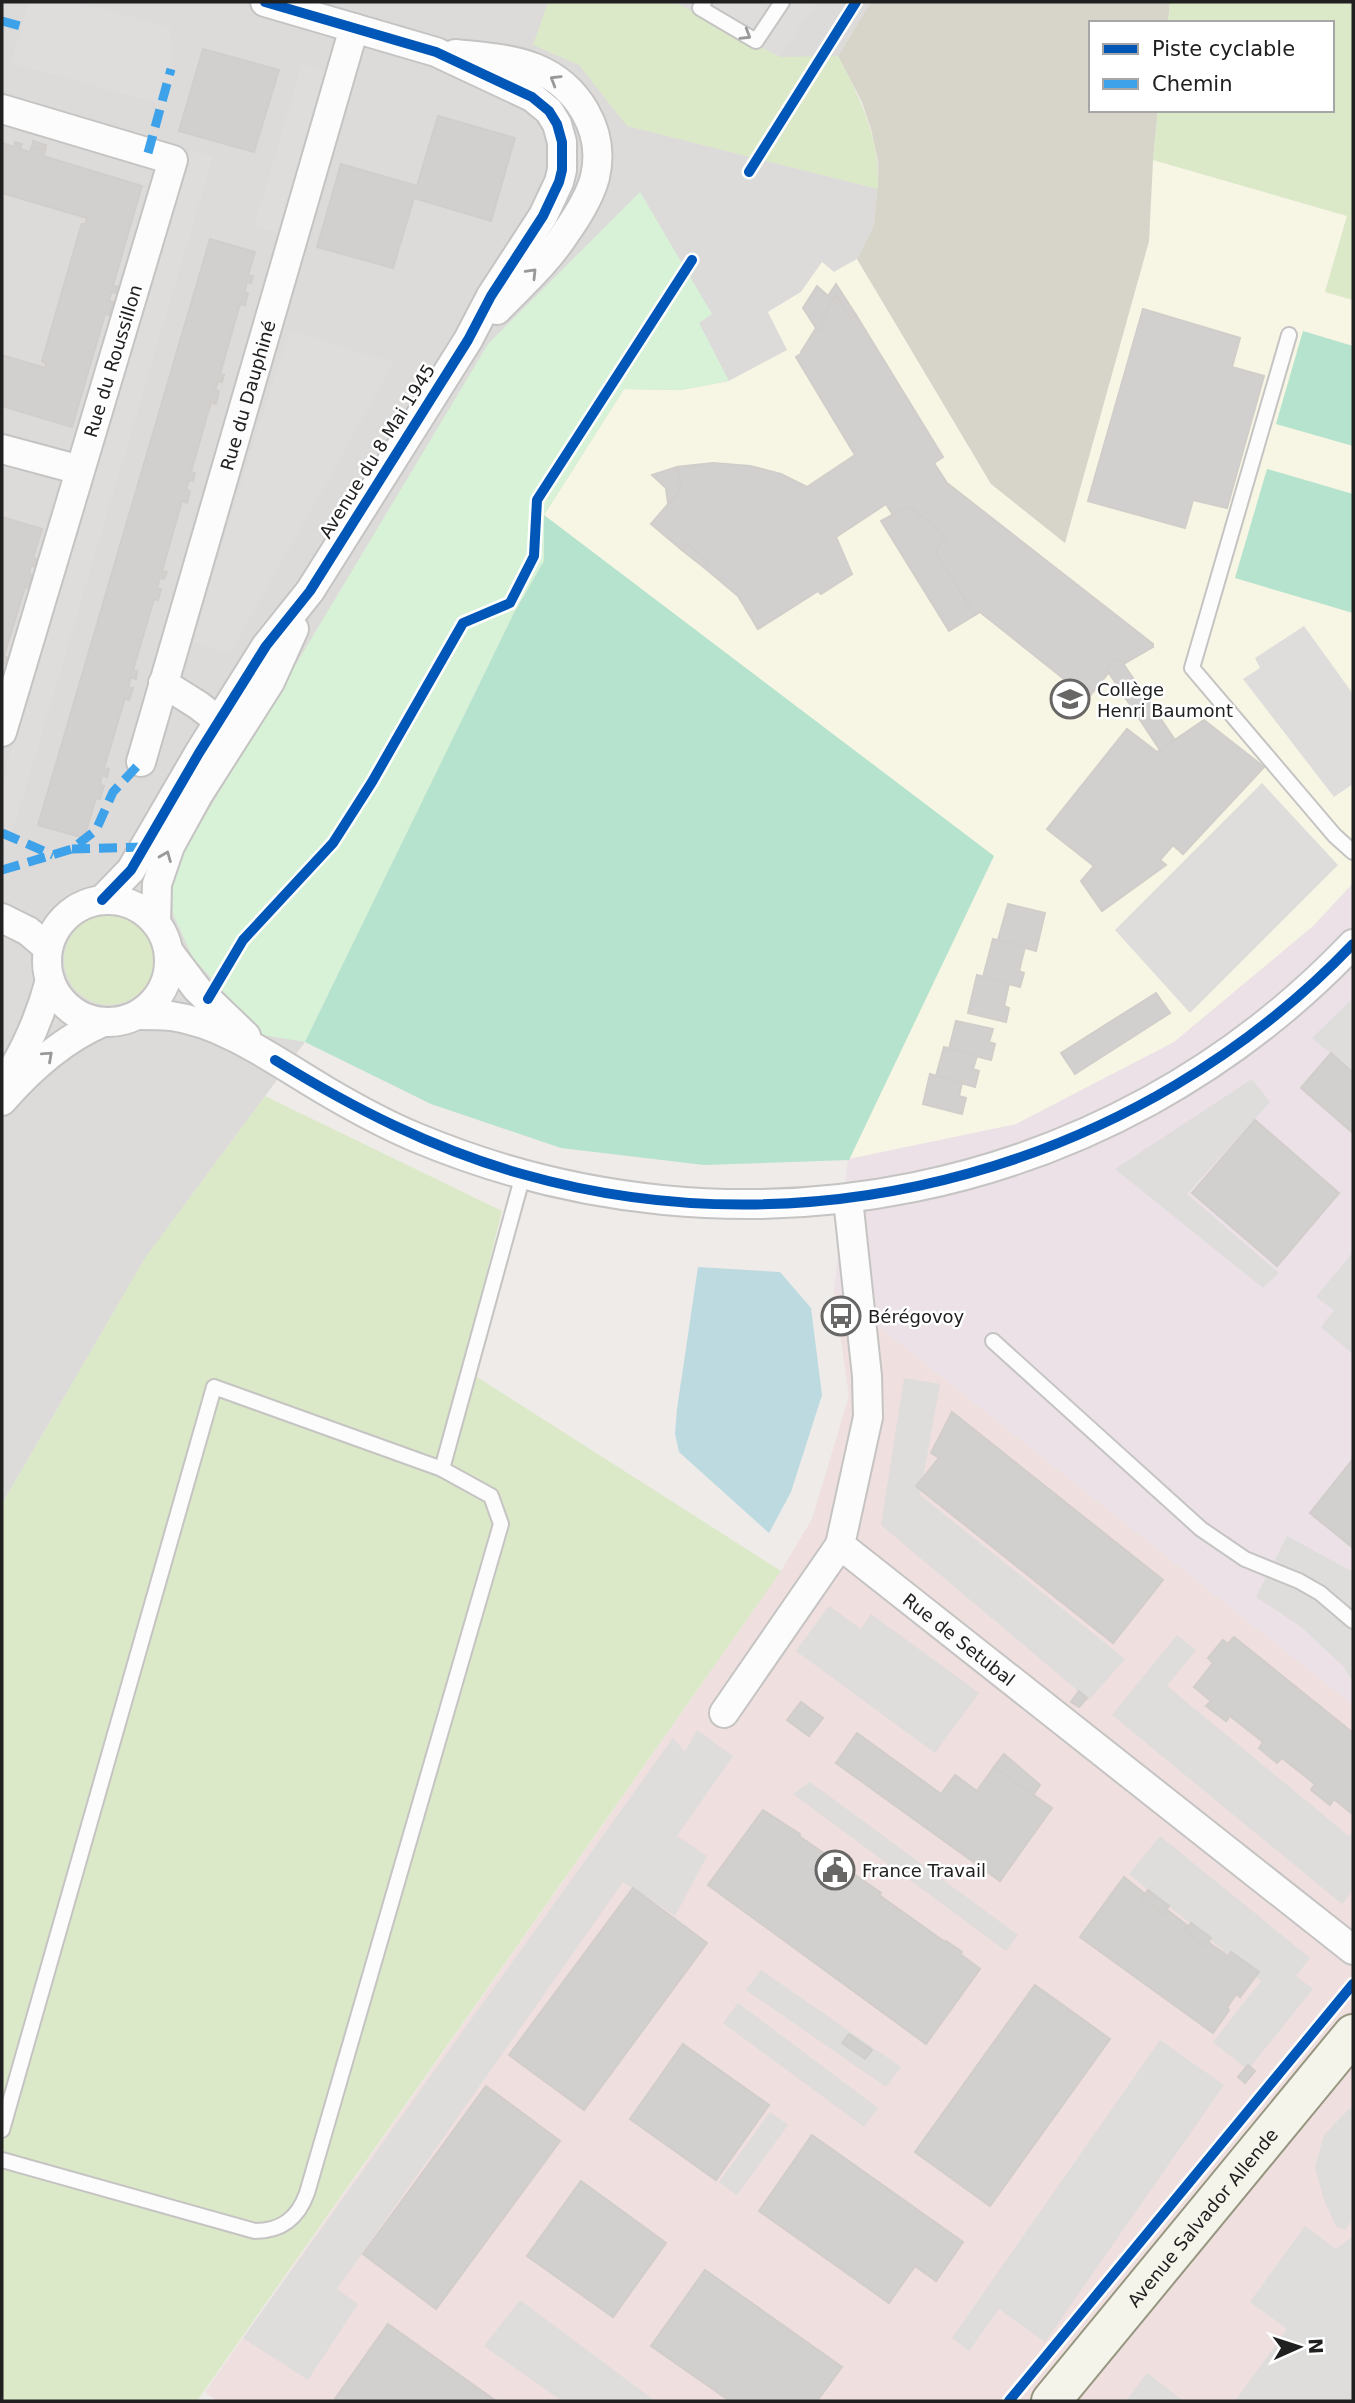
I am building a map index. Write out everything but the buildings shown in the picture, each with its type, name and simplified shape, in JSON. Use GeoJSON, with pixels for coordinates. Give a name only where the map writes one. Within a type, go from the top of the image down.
{"type":"FeatureCollection","features":[{"type":"Feature","properties":{"kind":"street","name":"Avenue du 8 Mai 1945"},"geometry":{"type":"LineString","coordinates":[[156,923],[157,884],[166,853],[198,795],[266,646],[310,591],[468,340],[565,236],[584,203],[595,176],[595,150],[584,108],[566,86],[551,76],[514,62],[436,52],[265,2]]}},
{"type":"Feature","properties":{"kind":"street","name":"Rue du Dauphiné"},"geometry":{"type":"LineString","coordinates":[[141,762],[354,28]]}},
{"type":"Feature","properties":{"kind":"street","name":"Rue du Roussillon"},"geometry":{"type":"LineString","coordinates":[[2,109],[173,160],[2,732]]}},
{"type":"Feature","properties":{"kind":"street"},"geometry":{"type":"LineString","coordinates":[[2,449],[80,470]]}},
{"type":"Feature","properties":{"kind":"street"},"geometry":{"type":"LineString","coordinates":[[163,683],[228,728]]}},
{"type":"Feature","properties":{"kind":"street","name":"Avenue du 8 Mai 1945"},"geometry":{"type":"LineString","coordinates":[[102,900],[131,870],[228,728]]}},
{"type":"Feature","properties":{"kind":"street"},"geometry":{"type":"LineString","coordinates":[[102,900],[136,906],[156,923],[169,952],[169,971],[163,989],[152,1004],[138,1015],[101,1023],[84,1018],[69,1009],[57,996],[47,964],[48,948],[54,932],[64,919],[85,904],[102,900]]}},
{"type":"Feature","properties":{"kind":"street"},"geometry":{"type":"LineString","coordinates":[[2,918],[29,931],[48,948]]}},
{"type":"Feature","properties":{"kind":"street"},"geometry":{"type":"LineString","coordinates":[[138,1015],[171,1016],[211,1027],[275,1060],[360,1110],[413,1136],[523,1175],[613,1194],[695,1203],[778,1204],[848,1199],[905,1190],[979,1172],[1058,1145],[1112,1121],[1167,1091],[1230,1050],[1306,990],[1353,944]]}},
{"type":"Feature","properties":{"kind":"street"},"geometry":{"type":"LineString","coordinates":[[169,952],[197,989],[275,1060]]}},
{"type":"Feature","properties":{"kind":"street"},"geometry":{"type":"LineString","coordinates":[[2,1087],[36,1027],[50,980]]}},
{"type":"Feature","properties":{"kind":"street"},"geometry":{"type":"LineString","coordinates":[[2,1101],[61,1045],[101,1023]]}},
{"type":"Feature","properties":{"kind":"street"},"geometry":{"type":"LineString","coordinates":[[724,1713],[840,1545],[868,1417],[867,1376],[848,1199]]}},
{"type":"Feature","properties":{"kind":"street","name":"Rue de Setubal"},"geometry":{"type":"LineString","coordinates":[[840,1545],[1353,1950]]}},
{"type":"Feature","properties":{"kind":"street","name":"Avenue Salvador Allende"},"geometry":{"type":"LineString","coordinates":[[1051,2401],[1353,2034]]}},
{"type":"Feature","properties":{"kind":"lane"},"geometry":{"type":"LineString","coordinates":[[704,2],[701,8],[756,41],[782,2]]}},
{"type":"Feature","properties":{"kind":"lane"},"geometry":{"type":"LineString","coordinates":[[1289,335],[1192,668],[1335,836],[1353,852]]}},
{"type":"Feature","properties":{"kind":"lane"},"geometry":{"type":"LineString","coordinates":[[442,1469],[523,1175]]}},
{"type":"Feature","properties":{"kind":"lane"},"geometry":{"type":"LineString","coordinates":[[993,1341],[1209,1536],[1245,1559],[1299,1581],[1320,1593],[1353,1621]]}},
{"type":"Feature","properties":{"kind":"lane"},"geometry":{"type":"LineString","coordinates":[[2,2130],[214,1387],[442,1469],[491,1496],[501,1524],[307,2193],[298,2214],[278,2229],[255,2231],[2,2160]]}},
{"type":"Feature","properties":{"kind":"shaded area"},"geometry":{"type":"Polygon","coordinates":[[[2,2],[871,2],[838,56],[879,166],[874,225],[857,259],[834,272],[822,263],[801,292],[768,312],[788,350],[729,381],[513,615],[305,1042],[145,1259],[2,1504],[2,2]]]}},
{"type":"Feature","properties":{"kind":"shaded area"},"geometry":{"type":"Polygon","coordinates":[[[29,2],[75,2],[170,27],[174,80],[165,105],[11,63],[29,2]]]}},
{"type":"Feature","properties":{"kind":"shaded area"},"geometry":{"type":"Polygon","coordinates":[[[675,2],[817,2],[780,57],[675,2]]]}},
{"type":"Feature","properties":{"kind":"shaded area"},"geometry":{"type":"Polygon","coordinates":[[[871,2],[1170,2],[1168,21],[1089,21],[1089,112],[1158,112],[1149,241],[1065,543],[991,484],[857,259],[874,225],[879,166],[862,102],[838,56],[871,2]]]}},
{"type":"Feature","properties":{"kind":"shaded area"},"geometry":{"type":"Polygon","coordinates":[[[302,65],[326,72],[278,233],[254,226],[302,65]]]}},
{"type":"Feature","properties":{"kind":"shaded area"},"geometry":{"type":"Polygon","coordinates":[[[189,150],[213,157],[10,841],[2,839],[2,784],[189,150]]]}},
{"type":"Feature","properties":{"kind":"shaded area","name":"Collège Henri Baumont"},"geometry":{"type":"Polygon","coordinates":[[[1153,160],[1347,216],[1325,292],[1353,300],[1353,883],[1313,926],[1174,1042],[1016,1124],[848,1159],[544,515],[624,389],[681,390],[729,381],[787,350],[768,312],[801,292],[822,262],[834,272],[857,259],[991,484],[1065,543],[1149,241],[1153,160]]]}},
{"type":"Feature","properties":{"kind":"shaded area"},"geometry":{"type":"Polygon","coordinates":[[[289,330],[394,363],[229,655],[192,641],[289,330]]]}},
{"type":"Feature","properties":{"kind":"shaded area"},"geometry":{"type":"Polygon","coordinates":[[[1304,626],[1353,694],[1353,784],[1334,797],[1243,679],[1260,668],[1255,658],[1304,626]]]}},
{"type":"Feature","properties":{"kind":"shaded area"},"geometry":{"type":"Polygon","coordinates":[[[1262,783],[1338,865],[1190,1013],[1115,930],[1262,783]]]}},
{"type":"Feature","properties":{"kind":"shaded area"},"geometry":{"type":"Polygon","coordinates":[[[1353,883],[1353,1705],[834,1291],[848,1159],[1016,1124],[1313,926],[1353,883]]]}},
{"type":"Feature","properties":{"kind":"shaded area"},"geometry":{"type":"Polygon","coordinates":[[[1353,998],[1353,1072],[1312,1038],[1353,998]]]}},
{"type":"Feature","properties":{"kind":"shaded area"},"geometry":{"type":"Polygon","coordinates":[[[1252,1079],[1270,1102],[1187,1194],[1279,1273],[1263,1288],[1115,1169],[1252,1079]]]}},
{"type":"Feature","properties":{"kind":"shaded area"},"geometry":{"type":"Polygon","coordinates":[[[1353,1252],[1353,1354],[1321,1327],[1334,1310],[1316,1297],[1353,1252]]]}},
{"type":"Feature","properties":{"kind":"shaded area"},"geometry":{"type":"Polygon","coordinates":[[[834,1291],[1353,1705],[1353,2401],[217,2401],[205,2392],[781,1571],[812,1519],[849,1396],[834,1291]]]}},
{"type":"Feature","properties":{"kind":"shaded area"},"geometry":{"type":"Polygon","coordinates":[[[904,1378],[940,1384],[920,1495],[1125,1659],[1089,1700],[881,1525],[904,1378]]]}},
{"type":"Feature","properties":{"kind":"shaded area"},"geometry":{"type":"Polygon","coordinates":[[[1287,1536],[1353,1572],[1353,1682],[1343,1666],[1300,1626],[1256,1597],[1287,1536]]]}},
{"type":"Feature","properties":{"kind":"shaded area"},"geometry":{"type":"Polygon","coordinates":[[[829,1606],[861,1629],[871,1614],[979,1693],[935,1753],[796,1651],[829,1606]]]}},
{"type":"Feature","properties":{"kind":"shaded area"},"geometry":{"type":"Polygon","coordinates":[[[1177,1635],[1196,1650],[1167,1686],[1349,1836],[1353,1831],[1353,1890],[1342,1904],[1112,1715],[1177,1635]]]}},
{"type":"Feature","properties":{"kind":"shaded area"},"geometry":{"type":"Polygon","coordinates":[[[697,1730],[733,1756],[677,1836],[707,1856],[675,1916],[623,1882],[337,2289],[358,2304],[308,2380],[243,2338],[673,1738],[685,1752],[697,1730]]]}},
{"type":"Feature","properties":{"kind":"shaded area"},"geometry":{"type":"Polygon","coordinates":[[[810,1782],[1018,1935],[1006,1951],[793,1794],[810,1782]]]}},
{"type":"Feature","properties":{"kind":"shaded area"},"geometry":{"type":"Polygon","coordinates":[[[1160,1836],[1310,1958],[1296,1976],[1313,1989],[1248,2070],[1213,2042],[1261,1981],[1129,1874],[1160,1836]]]}},
{"type":"Feature","properties":{"kind":"shaded area"},"geometry":{"type":"Polygon","coordinates":[[[761,1970],[901,2067],[886,2087],[746,1990],[761,1970]]]}},
{"type":"Feature","properties":{"kind":"shaded area"},"geometry":{"type":"Polygon","coordinates":[[[738,2003],[878,2108],[864,2127],[723,2023],[738,2003]]]}},
{"type":"Feature","properties":{"kind":"shaded area"},"geometry":{"type":"Polygon","coordinates":[[[1160,2040],[1224,2085],[1045,2342],[999,2309],[969,2351],[952,2338],[1160,2040]]]}},
{"type":"Feature","properties":{"kind":"shaded area"},"geometry":{"type":"Polygon","coordinates":[[[1353,2108],[1353,2219],[1345,2230],[1336,2226],[1324,2200],[1315,2167],[1324,2135],[1353,2108]]]}},
{"type":"Feature","properties":{"kind":"shaded area"},"geometry":{"type":"Polygon","coordinates":[[[770,2112],[788,2125],[737,2195],[719,2182],[770,2112]]]}},
{"type":"Feature","properties":{"kind":"shaded area"},"geometry":{"type":"Polygon","coordinates":[[[1305,2226],[1336,2249],[1353,2236],[1353,2401],[1235,2401],[1287,2329],[1250,2302],[1305,2226]]]}},
{"type":"Feature","properties":{"kind":"shaded area"},"geometry":{"type":"Polygon","coordinates":[[[520,2300],[655,2401],[562,2401],[484,2346],[520,2300]]]}},
{"type":"Feature","properties":{"kind":"shaded area"},"geometry":{"type":"Polygon","coordinates":[[[1147,2373],[1183,2401],[1126,2401],[1147,2373]]]}},
{"type":"Feature","properties":{"kind":"green space"},"geometry":{"type":"Polygon","coordinates":[[[548,2],[675,2],[780,57],[838,56],[861,104],[872,136],[878,170],[878,189],[627,126],[579,65],[533,45],[548,2]]]}},
{"type":"Feature","properties":{"kind":"green space"},"geometry":{"type":"Polygon","coordinates":[[[1170,2],[1353,2],[1353,300],[1325,292],[1347,216],[1153,160],[1158,112],[1334,112],[1334,21],[1168,21],[1170,2]]]}},
{"type":"Feature","properties":{"kind":"green space"},"geometry":{"type":"Polygon","coordinates":[[[640,192],[712,314],[699,323],[729,381],[681,390],[624,389],[544,515],[544,561],[513,615],[305,1042],[263,1035],[193,958],[173,914],[172,871],[488,344],[640,192]]]}},
{"type":"Feature","properties":{"kind":"green space"},"geometry":{"type":"Polygon","coordinates":[[[1303,331],[1353,346],[1353,446],[1276,424],[1303,331]]]}},
{"type":"Feature","properties":{"kind":"green space"},"geometry":{"type":"Polygon","coordinates":[[[1267,469],[1353,494],[1353,613],[1235,578],[1267,469]]]}},
{"type":"Feature","properties":{"kind":"green space"},"geometry":{"type":"Polygon","coordinates":[[[544,515],[994,856],[849,1160],[704,1165],[561,1148],[431,1104],[305,1042],[513,615],[544,561],[544,515]]]}},
{"type":"Feature","properties":{"kind":"green space"},"geometry":{"type":"Polygon","coordinates":[[[109,915],[126,919],[141,928],[150,943],[154,960],[150,977],[141,992],[126,1001],[109,1005],[92,1001],[77,992],[68,977],[64,960],[68,943],[77,928],[92,919],[109,915]]]}},
{"type":"Feature","properties":{"kind":"green space"},"geometry":{"type":"Polygon","coordinates":[[[265,1096],[502,1211],[463,1368],[781,1571],[197,2401],[2,2401],[2,1504],[145,1258],[265,1096]]]}},
{"type":"Feature","properties":{"kind":"water"},"geometry":{"type":"Polygon","coordinates":[[[698,1267],[780,1272],[811,1308],[822,1395],[791,1492],[769,1533],[679,1452],[675,1434],[677,1409],[698,1267]]]}},
{"type":"Feature","properties":{"kind":"marked path"},"geometry":{"type":"LineString","coordinates":[[2,21],[24,27]]}},
{"type":"Feature","properties":{"kind":"marked path"},"geometry":{"type":"LineString","coordinates":[[148,153],[171,69]]}},
{"type":"Feature","properties":{"kind":"marked path"},"geometry":{"type":"LineString","coordinates":[[2,870],[72,849],[96,830],[113,792],[141,762]]}},
{"type":"Feature","properties":{"kind":"marked path"},"geometry":{"type":"LineString","coordinates":[[2,833],[53,855]]}},
{"type":"Feature","properties":{"kind":"marked path"},"geometry":{"type":"LineString","coordinates":[[72,849],[145,847]]}},
{"type":"Feature","properties":{"kind":"cycle path"},"geometry":{"type":"LineString","coordinates":[[102,900],[131,870],[199,753],[266,646],[310,591],[543,216],[562,170],[562,142],[557,124],[549,111],[532,97],[436,52],[265,2]]}},
{"type":"Feature","properties":{"kind":"cycle path"},"geometry":{"type":"LineString","coordinates":[[749,172],[856,2]]}},
{"type":"Feature","properties":{"kind":"cycle path"},"geometry":{"type":"LineString","coordinates":[[208,999],[243,940],[333,843],[372,782],[463,623],[510,603],[534,556],[537,500],[692,260]]}},
{"type":"Feature","properties":{"kind":"cycle path"},"geometry":{"type":"LineString","coordinates":[[275,1060],[394,1126],[425,1140],[522,1174],[634,1197],[747,1205],[859,1196],[969,1173],[1075,1136],[1176,1085],[1269,1021],[1353,944]]}},
{"type":"Feature","properties":{"kind":"cycle path"},"geometry":{"type":"LineString","coordinates":[[1009,2401],[1353,1984]]}},
{"type":"Feature","properties":{"kind":"place","name":"Collège Henri Baumont"},"geometry":{"type":"Point","coordinates":[1070,699]}},
{"type":"Feature","properties":{"kind":"place","name":"Bérégovoy"},"geometry":{"type":"Point","coordinates":[841,1316]}},
{"type":"Feature","properties":{"kind":"place","name":"France Travail"},"geometry":{"type":"Point","coordinates":[835,1870]}}]}
